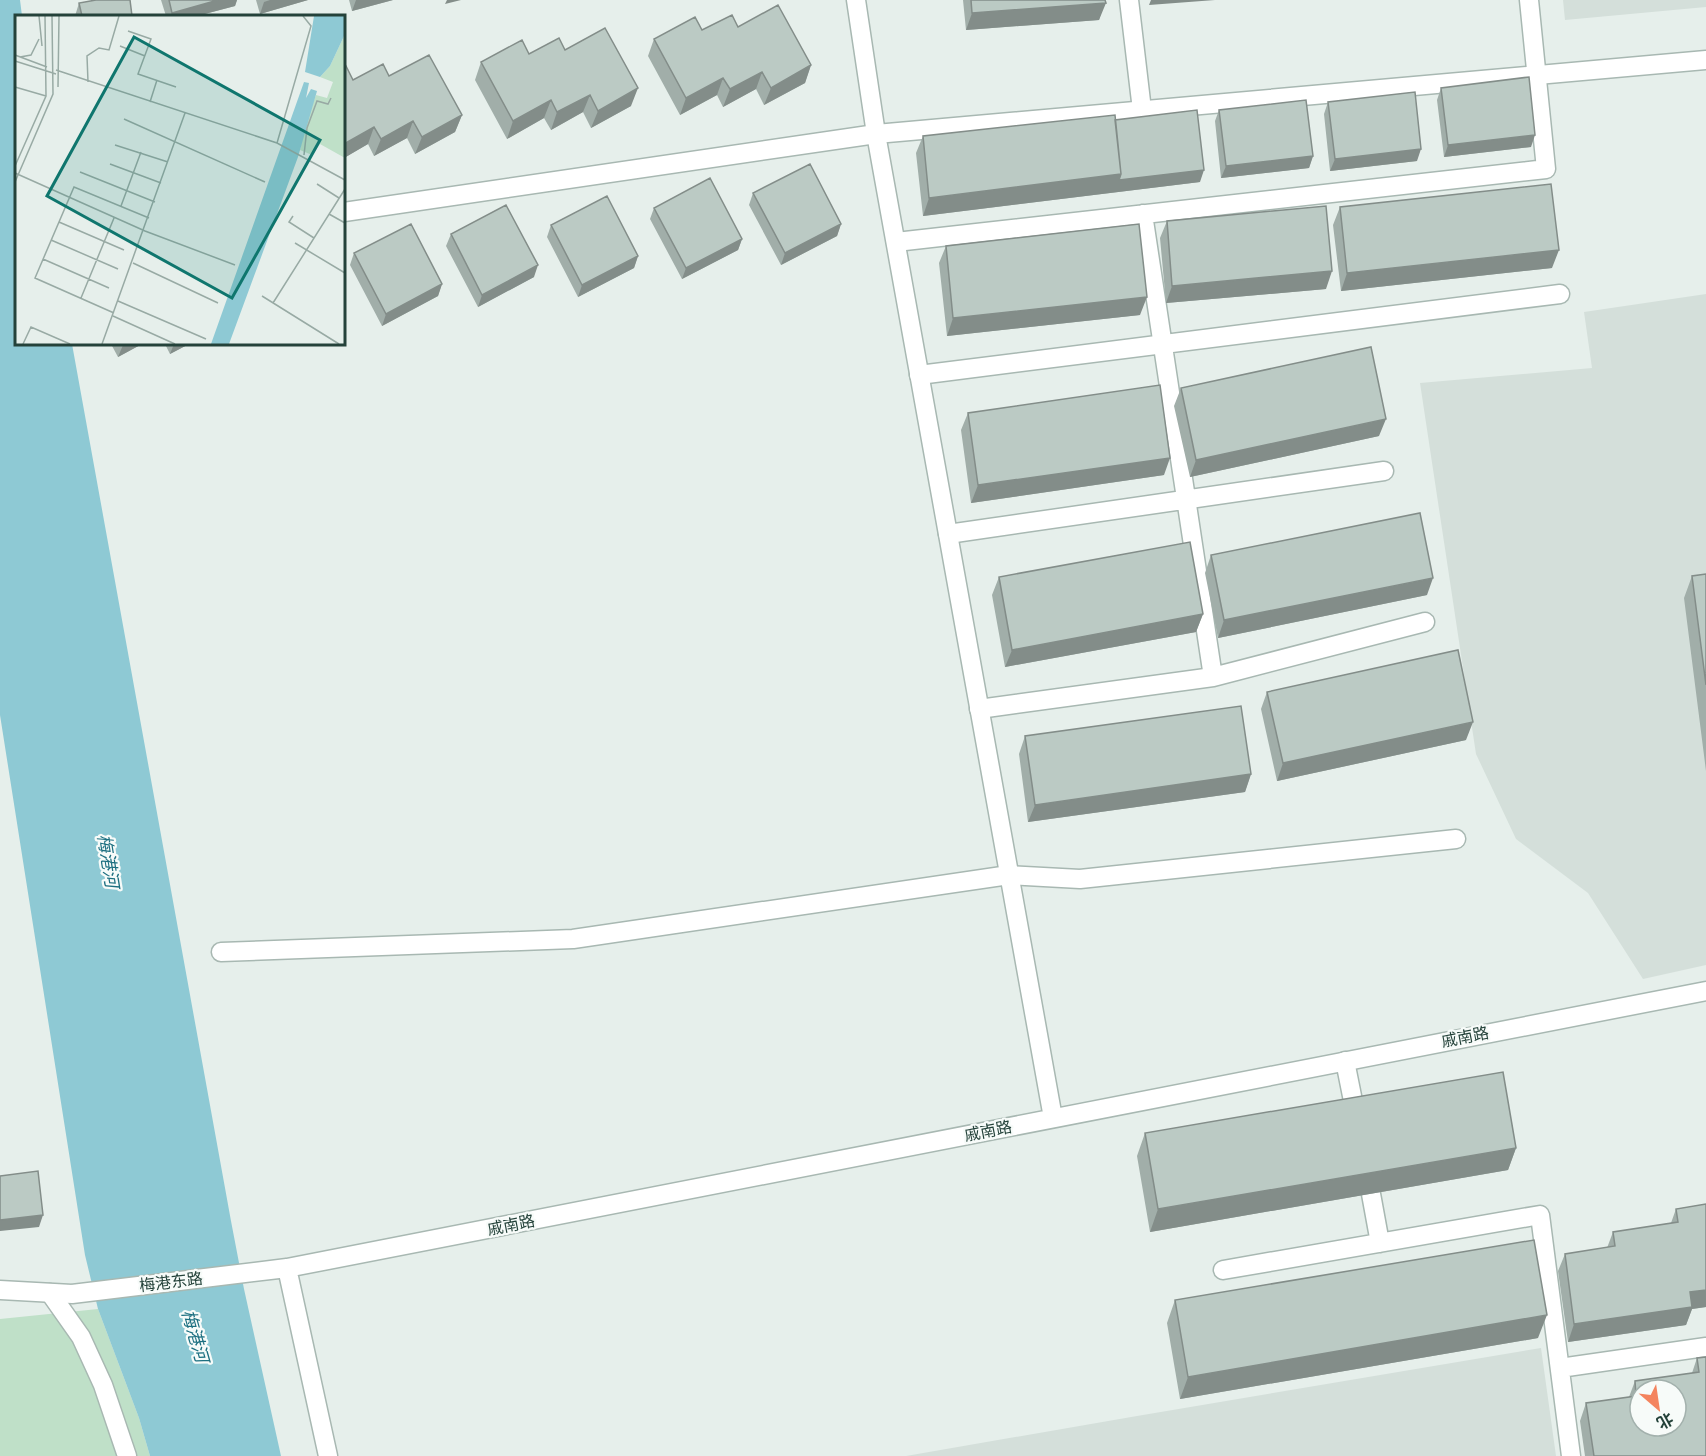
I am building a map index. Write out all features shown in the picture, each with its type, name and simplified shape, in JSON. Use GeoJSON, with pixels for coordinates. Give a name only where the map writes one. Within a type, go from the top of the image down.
{"type":"FeatureCollection","features":[{"type":"Feature","properties":{"kind":"street"},"geometry":{"type":"LineString","coordinates":[[856,0],[876,134],[1053,1118]]}},
{"type":"Feature","properties":{"kind":"street"},"geometry":{"type":"LineString","coordinates":[[1129,0],[1142,110]]}},
{"type":"Feature","properties":{"kind":"street"},"geometry":{"type":"LineString","coordinates":[[896,242],[1546,169],[1529,0]]}},
{"type":"Feature","properties":{"kind":"street"},"geometry":{"type":"LineString","coordinates":[[345,212],[876,134],[1706,60]]}},
{"type":"Feature","properties":{"kind":"street"},"geometry":{"type":"LineString","coordinates":[[1143,214],[1213,677]]}},
{"type":"Feature","properties":{"kind":"street"},"geometry":{"type":"LineString","coordinates":[[919,375],[1560,294]]}},
{"type":"Feature","properties":{"kind":"street"},"geometry":{"type":"LineString","coordinates":[[948,534],[1384,471]]}},
{"type":"Feature","properties":{"kind":"street"},"geometry":{"type":"LineString","coordinates":[[979,709],[1213,677],[1425,622]]}},
{"type":"Feature","properties":{"kind":"street"},"geometry":{"type":"LineString","coordinates":[[221,951],[573,939],[1009,875],[1080,879],[1456,839]]}},
{"type":"Feature","properties":{"kind":"street","name":"戚南路"},"geometry":{"type":"LineString","coordinates":[[278,1269],[1706,991]]}},
{"type":"Feature","properties":{"kind":"street"},"geometry":{"type":"LineString","coordinates":[[1345,1061],[1380,1242]]}},
{"type":"Feature","properties":{"kind":"street"},"geometry":{"type":"LineString","coordinates":[[1223,1270],[1540,1215],[1571,1456]]}},
{"type":"Feature","properties":{"kind":"street"},"geometry":{"type":"LineString","coordinates":[[278,1269],[328,1456]]}},
{"type":"Feature","properties":{"kind":"street","name":"梅港东路"},"geometry":{"type":"LineString","coordinates":[[51,1293],[72,1294],[278,1269]]}},
{"type":"Feature","properties":{"kind":"street"},"geometry":{"type":"LineString","coordinates":[[0,1290],[51,1293],[81,1337],[103,1385],[127,1456]]}},
{"type":"Feature","properties":{"kind":"street"},"geometry":{"type":"LineString","coordinates":[[1560,1368],[1706,1347]]}},
{"type":"Feature","properties":{"kind":"shaded area"},"geometry":{"type":"Polygon","coordinates":[[[1563,0],[1706,0],[1706,7],[1565,20],[1563,0]]]}},
{"type":"Feature","properties":{"kind":"shaded area"},"geometry":{"type":"Polygon","coordinates":[[[1706,294],[1706,965],[1643,979],[1588,893],[1516,839],[1476,754],[1420,383],[1592,368],[1584,312],[1706,294]]]}},
{"type":"Feature","properties":{"kind":"shaded area"},"geometry":{"type":"Polygon","coordinates":[[[1541,1348],[1556,1456],[906,1456],[1137,1416],[1541,1348]]]}},
{"type":"Feature","properties":{"kind":"green space"},"geometry":{"type":"Polygon","coordinates":[[[98,1309],[139,1418],[150,1456],[0,1456],[0,1319],[98,1309]]]}},
{"type":"Feature","properties":{"kind":"water","name":"梅港河"},"geometry":{"type":"Polygon","coordinates":[[[0,0],[20,0],[22,15],[15,15],[15,345],[72,345],[231,1221],[281,1456],[150,1456],[139,1418],[98,1309],[85,1255],[0,715],[0,0]]]}},
{"type":"Feature","properties":{"kind":"building"},"geometry":{"type":"Polygon","coordinates":[[[96,0],[130,0],[132,15],[82,15],[79,3],[96,0]]]}},
{"type":"Feature","properties":{"kind":"building"},"geometry":{"type":"Polygon","coordinates":[[[169,0],[218,0],[172,13],[169,0]]]}},
{"type":"Feature","properties":{"kind":"building"},"geometry":{"type":"Polygon","coordinates":[[[971,0],[1105,0],[1106,3],[972,13],[971,0]]]}},
{"type":"Feature","properties":{"kind":"building"},"geometry":{"type":"Polygon","coordinates":[[[778,5],[811,65],[771,88],[762,72],[730,89],[723,78],[686,98],[654,39],[695,17],[702,30],[732,15],[738,27],[778,5]]]}},
{"type":"Feature","properties":{"kind":"building"},"geometry":{"type":"Polygon","coordinates":[[[605,28],[638,88],[598,111],[590,95],[557,112],[551,100],[513,121],[481,62],[522,40],[529,54],[559,38],[565,50],[605,28]]]}},
{"type":"Feature","properties":{"kind":"building"},"geometry":{"type":"Polygon","coordinates":[[[429,55],[462,115],[422,137],[413,121],[381,139],[374,127],[345,143],[345,67],[353,80],[383,64],[389,76],[429,55]]]}},
{"type":"Feature","properties":{"kind":"building"},"geometry":{"type":"Polygon","coordinates":[[[1529,77],[1535,135],[1448,145],[1441,88],[1529,77]]]}},
{"type":"Feature","properties":{"kind":"building"},"geometry":{"type":"Polygon","coordinates":[[[1415,92],[1421,149],[1335,159],[1328,102],[1415,92]]]}},
{"type":"Feature","properties":{"kind":"building"},"geometry":{"type":"Polygon","coordinates":[[[1306,100],[1313,156],[1226,166],[1219,110],[1306,100]]]}},
{"type":"Feature","properties":{"kind":"building"},"geometry":{"type":"Polygon","coordinates":[[[1197,110],[1204,170],[1119,180],[1121,174],[1115,120],[1197,110]]]}},
{"type":"Feature","properties":{"kind":"building"},"geometry":{"type":"Polygon","coordinates":[[[1115,115],[1121,174],[929,198],[923,136],[1115,115]]]}},
{"type":"Feature","properties":{"kind":"building"},"geometry":{"type":"Polygon","coordinates":[[[810,164],[841,224],[785,253],[753,193],[810,164]]]}},
{"type":"Feature","properties":{"kind":"building"},"geometry":{"type":"Polygon","coordinates":[[[710,178],[742,239],[686,268],[654,208],[710,178]]]}},
{"type":"Feature","properties":{"kind":"building"},"geometry":{"type":"Polygon","coordinates":[[[1551,184],[1559,250],[1347,273],[1340,207],[1551,184]]]}},
{"type":"Feature","properties":{"kind":"building"},"geometry":{"type":"Polygon","coordinates":[[[607,196],[638,256],[582,285],[551,225],[607,196]]]}},
{"type":"Feature","properties":{"kind":"building"},"geometry":{"type":"Polygon","coordinates":[[[506,205],[538,265],[482,295],[451,234],[506,205]]]}},
{"type":"Feature","properties":{"kind":"building"},"geometry":{"type":"Polygon","coordinates":[[[1326,206],[1332,271],[1172,286],[1167,221],[1326,206]]]}},
{"type":"Feature","properties":{"kind":"building"},"geometry":{"type":"Polygon","coordinates":[[[411,224],[442,284],[386,314],[354,253],[411,224]]]}},
{"type":"Feature","properties":{"kind":"building"},"geometry":{"type":"Polygon","coordinates":[[[1139,224],[1147,297],[953,318],[946,246],[1139,224]]]}},
{"type":"Feature","properties":{"kind":"building"},"geometry":{"type":"Polygon","coordinates":[[[1371,347],[1386,419],[1196,460],[1181,388],[1371,347]]]}},
{"type":"Feature","properties":{"kind":"building"},"geometry":{"type":"Polygon","coordinates":[[[1160,385],[1170,458],[978,485],[968,413],[1160,385]]]}},
{"type":"Feature","properties":{"kind":"building"},"geometry":{"type":"Polygon","coordinates":[[[1420,513],[1433,578],[1224,620],[1211,555],[1420,513]]]}},
{"type":"Feature","properties":{"kind":"building"},"geometry":{"type":"Polygon","coordinates":[[[1190,542],[1203,614],[1012,650],[999,577],[1190,542]]]}},
{"type":"Feature","properties":{"kind":"building"},"geometry":{"type":"Polygon","coordinates":[[[1706,574],[1706,685],[1692,576],[1706,574]]]}},
{"type":"Feature","properties":{"kind":"building"},"geometry":{"type":"Polygon","coordinates":[[[1458,650],[1473,722],[1283,763],[1267,692],[1458,650]]]}},
{"type":"Feature","properties":{"kind":"building"},"geometry":{"type":"Polygon","coordinates":[[[1241,706],[1251,774],[1035,805],[1025,736],[1241,706]]]}},
{"type":"Feature","properties":{"kind":"building"},"geometry":{"type":"Polygon","coordinates":[[[1503,1072],[1516,1148],[1158,1209],[1145,1133],[1503,1072]]]}},
{"type":"Feature","properties":{"kind":"building"},"geometry":{"type":"Polygon","coordinates":[[[38,1171],[43,1215],[0,1220],[0,1176],[38,1171]]]}},
{"type":"Feature","properties":{"kind":"building"},"geometry":{"type":"Polygon","coordinates":[[[1706,1204],[1706,1290],[1690,1292],[1692,1307],[1574,1324],[1565,1254],[1615,1246],[1613,1232],[1678,1222],[1676,1209],[1706,1204]]]}},
{"type":"Feature","properties":{"kind":"building"},"geometry":{"type":"Polygon","coordinates":[[[1534,1240],[1547,1315],[1188,1377],[1175,1300],[1534,1240]]]}},
{"type":"Feature","properties":{"kind":"building"},"geometry":{"type":"Polygon","coordinates":[[[1706,1357],[1706,1456],[1594,1456],[1586,1403],[1628,1397],[1628,1438],[1688,1438],[1688,1378],[1656,1378],[1699,1372],[1697,1358],[1706,1357]]]}}]}
